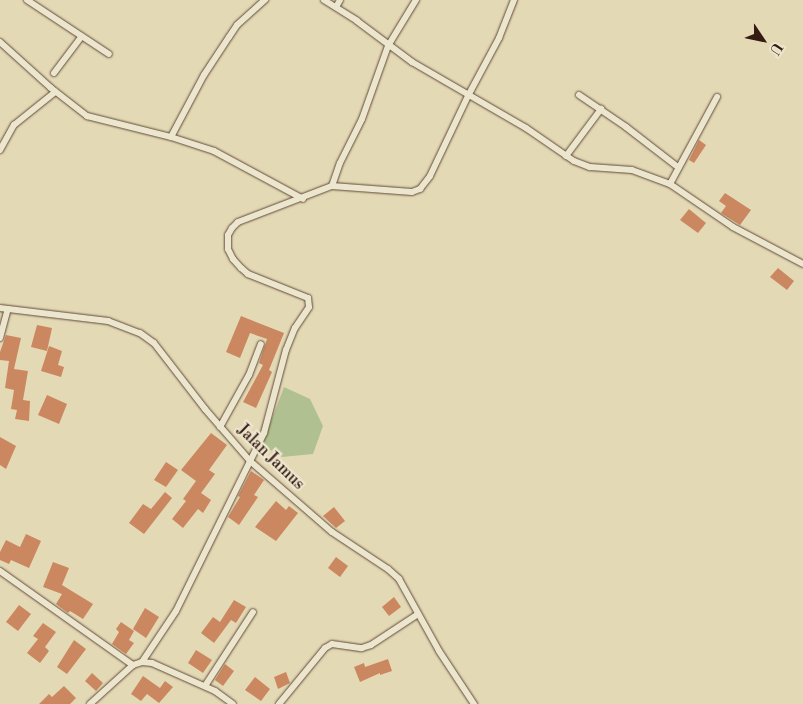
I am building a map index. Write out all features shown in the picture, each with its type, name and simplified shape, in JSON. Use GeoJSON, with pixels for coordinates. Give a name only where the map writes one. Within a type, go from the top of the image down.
{"type":"FeatureCollection","features":[{"type":"Feature","properties":{"kind":"street"},"geometry":{"type":"LineString","coordinates":[[27,0],[109,54]]}},
{"type":"Feature","properties":{"kind":"street"},"geometry":{"type":"LineString","coordinates":[[171,137],[204,75],[229,37],[238,25],[265,0]]}},
{"type":"Feature","properties":{"kind":"street"},"geometry":{"type":"LineString","coordinates":[[324,0],[372,31],[388,46],[526,128],[581,165],[632,170],[670,184],[733,228],[803,264]]}},
{"type":"Feature","properties":{"kind":"street"},"geometry":{"type":"LineString","coordinates":[[336,8],[340,0]]}},
{"type":"Feature","properties":{"kind":"street"},"geometry":{"type":"LineString","coordinates":[[332,186],[340,163],[362,119],[388,46],[416,0]]}},
{"type":"Feature","properties":{"kind":"street"},"geometry":{"type":"LineString","coordinates":[[142,662],[176,610],[264,434],[286,350],[310,301],[301,294],[248,274],[233,259],[228,249],[228,235],[238,222],[303,199],[332,186],[419,190],[434,168],[468,94],[499,38],[514,0]]}},
{"type":"Feature","properties":{"kind":"street"},"geometry":{"type":"LineString","coordinates":[[54,73],[82,36]]}},
{"type":"Feature","properties":{"kind":"street"},"geometry":{"type":"LineString","coordinates":[[0,42],[76,109],[97,120],[171,137],[230,158],[303,199]]}},
{"type":"Feature","properties":{"kind":"street"},"geometry":{"type":"LineString","coordinates":[[0,150],[14,125],[55,92]]}},
{"type":"Feature","properties":{"kind":"street"},"geometry":{"type":"LineString","coordinates":[[579,95],[678,168]]}},
{"type":"Feature","properties":{"kind":"street"},"geometry":{"type":"LineString","coordinates":[[670,184],[717,97]]}},
{"type":"Feature","properties":{"kind":"street"},"geometry":{"type":"LineString","coordinates":[[566,156],[600,109]]}},
{"type":"Feature","properties":{"kind":"street","name":"Jalan Jamus"},"geometry":{"type":"LineString","coordinates":[[0,308],[108,322],[140,333],[154,343],[164,353],[220,427],[250,460],[332,532],[388,569],[407,592],[439,652],[474,704]]}},
{"type":"Feature","properties":{"kind":"street"},"geometry":{"type":"LineString","coordinates":[[0,338],[8,309]]}},
{"type":"Feature","properties":{"kind":"street"},"geometry":{"type":"LineString","coordinates":[[220,427],[249,375],[261,344]]}},
{"type":"Feature","properties":{"kind":"street"},"geometry":{"type":"LineString","coordinates":[[0,571],[133,665]]}},
{"type":"Feature","properties":{"kind":"street"},"geometry":{"type":"LineString","coordinates":[[205,686],[253,612]]}},
{"type":"Feature","properties":{"kind":"street"},"geometry":{"type":"LineString","coordinates":[[280,704],[325,648],[332,644],[362,648],[371,645],[418,614]]}},
{"type":"Feature","properties":{"kind":"street"},"geometry":{"type":"LineString","coordinates":[[90,704],[133,665],[142,662],[152,664],[205,686],[234,704]]}},
{"type":"Feature","properties":{"kind":"green space"},"geometry":{"type":"Polygon","coordinates":[[[284,387],[310,399],[323,426],[313,454],[282,457],[262,445],[284,387]]]}},
{"type":"Feature","properties":{"kind":"building"},"geometry":{"type":"Polygon","coordinates":[[[699,140],[706,145],[694,163],[689,160],[699,140]]]}},
{"type":"Feature","properties":{"kind":"building"},"geometry":{"type":"Polygon","coordinates":[[[725,193],[751,210],[740,225],[721,213],[726,206],[719,201],[725,193]]]}},
{"type":"Feature","properties":{"kind":"building"},"geometry":{"type":"Polygon","coordinates":[[[689,209],[706,223],[698,233],[680,220],[689,209]]]}},
{"type":"Feature","properties":{"kind":"building"},"geometry":{"type":"Polygon","coordinates":[[[778,268],[794,281],[787,290],[770,277],[778,268]]]}},
{"type":"Feature","properties":{"kind":"building"},"geometry":{"type":"Polygon","coordinates":[[[241,316],[284,333],[269,370],[272,372],[256,408],[243,402],[263,365],[259,363],[267,339],[250,333],[240,358],[226,352],[241,316]]]}},
{"type":"Feature","properties":{"kind":"building"},"geometry":{"type":"Polygon","coordinates":[[[37,325],[52,328],[47,351],[31,347],[37,325]]]}},
{"type":"Feature","properties":{"kind":"building"},"geometry":{"type":"Polygon","coordinates":[[[6,335],[21,338],[14,369],[28,371],[23,400],[30,401],[29,421],[15,419],[17,410],[11,409],[14,390],[5,388],[9,361],[0,360],[0,352],[6,335]]]}},
{"type":"Feature","properties":{"kind":"building"},"geometry":{"type":"Polygon","coordinates":[[[49,346],[62,351],[58,365],[64,367],[61,377],[41,371],[49,346]]]}},
{"type":"Feature","properties":{"kind":"building"},"geometry":{"type":"Polygon","coordinates":[[[47,395],[67,404],[59,424],[38,415],[47,395]]]}},
{"type":"Feature","properties":{"kind":"building"},"geometry":{"type":"Polygon","coordinates":[[[211,433],[227,445],[209,470],[215,474],[201,493],[211,500],[203,513],[198,509],[183,528],[172,519],[186,501],[183,499],[196,481],[181,470],[211,433]]]}},
{"type":"Feature","properties":{"kind":"building"},"geometry":{"type":"Polygon","coordinates":[[[0,437],[16,446],[6,469],[0,465],[0,437]]]}},
{"type":"Feature","properties":{"kind":"building"},"geometry":{"type":"Polygon","coordinates":[[[166,462],[178,470],[166,487],[154,480],[166,462]]]}},
{"type":"Feature","properties":{"kind":"building"},"geometry":{"type":"Polygon","coordinates":[[[251,471],[264,480],[254,495],[258,497],[239,525],[228,517],[240,497],[238,496],[251,471]]]}},
{"type":"Feature","properties":{"kind":"building"},"geometry":{"type":"Polygon","coordinates":[[[165,492],[172,498],[144,534],[129,523],[143,504],[151,509],[165,492]]]}},
{"type":"Feature","properties":{"kind":"building"},"geometry":{"type":"Polygon","coordinates":[[[276,501],[286,510],[289,506],[298,513],[276,541],[255,527],[276,501]]]}},
{"type":"Feature","properties":{"kind":"building"},"geometry":{"type":"Polygon","coordinates":[[[334,507],[345,521],[336,528],[323,516],[334,507]]]}},
{"type":"Feature","properties":{"kind":"building"},"geometry":{"type":"Polygon","coordinates":[[[26,534],[41,541],[29,568],[11,560],[9,564],[0,560],[0,552],[6,540],[20,547],[26,534]]]}},
{"type":"Feature","properties":{"kind":"building"},"geometry":{"type":"Polygon","coordinates":[[[336,557],[348,566],[340,577],[328,568],[336,557]]]}},
{"type":"Feature","properties":{"kind":"building"},"geometry":{"type":"Polygon","coordinates":[[[53,562],[69,568],[62,585],[93,604],[83,619],[70,611],[68,613],[56,604],[62,594],[43,587],[53,562]]]}},
{"type":"Feature","properties":{"kind":"building"},"geometry":{"type":"Polygon","coordinates":[[[394,597],[401,607],[389,616],[382,607],[394,597]]]}},
{"type":"Feature","properties":{"kind":"building"},"geometry":{"type":"Polygon","coordinates":[[[234,600],[246,607],[236,623],[231,620],[214,643],[201,633],[213,617],[220,622],[234,600]]]}},
{"type":"Feature","properties":{"kind":"building"},"geometry":{"type":"Polygon","coordinates":[[[19,605],[31,614],[18,631],[6,622],[19,605]]]}},
{"type":"Feature","properties":{"kind":"building"},"geometry":{"type":"Polygon","coordinates":[[[145,608],[159,617],[146,638],[133,629],[145,608]]]}},
{"type":"Feature","properties":{"kind":"building"},"geometry":{"type":"Polygon","coordinates":[[[121,622],[134,631],[129,640],[134,643],[126,654],[112,644],[119,632],[116,629],[121,622]]]}},
{"type":"Feature","properties":{"kind":"building"},"geometry":{"type":"Polygon","coordinates":[[[43,623],[56,632],[45,647],[49,651],[40,663],[27,653],[38,639],[33,636],[43,623]]]}},
{"type":"Feature","properties":{"kind":"building"},"geometry":{"type":"Polygon","coordinates":[[[74,640],[86,649],[67,674],[57,667],[74,640]]]}},
{"type":"Feature","properties":{"kind":"building"},"geometry":{"type":"Polygon","coordinates":[[[196,650],[212,660],[203,673],[188,663],[196,650]]]}},
{"type":"Feature","properties":{"kind":"building"},"geometry":{"type":"Polygon","coordinates":[[[388,659],[392,671],[380,675],[380,673],[360,682],[354,667],[364,663],[365,667],[388,659]]]}},
{"type":"Feature","properties":{"kind":"building"},"geometry":{"type":"Polygon","coordinates":[[[225,664],[234,671],[223,686],[215,680],[225,664]]]}},
{"type":"Feature","properties":{"kind":"building"},"geometry":{"type":"Polygon","coordinates":[[[286,672],[290,683],[278,689],[274,677],[286,672]]]}},
{"type":"Feature","properties":{"kind":"building"},"geometry":{"type":"Polygon","coordinates":[[[92,673],[103,683],[96,691],[85,681],[92,673]]]}},
{"type":"Feature","properties":{"kind":"building"},"geometry":{"type":"Polygon","coordinates":[[[143,676],[160,688],[165,681],[173,687],[159,703],[147,694],[141,701],[131,694],[143,676]]]}},
{"type":"Feature","properties":{"kind":"building"},"geometry":{"type":"Polygon","coordinates":[[[255,677],[270,689],[261,701],[245,690],[255,677]]]}},
{"type":"Feature","properties":{"kind":"building"},"geometry":{"type":"Polygon","coordinates":[[[64,686],[76,698],[70,704],[39,704],[49,694],[52,697],[64,686]]]}}]}
